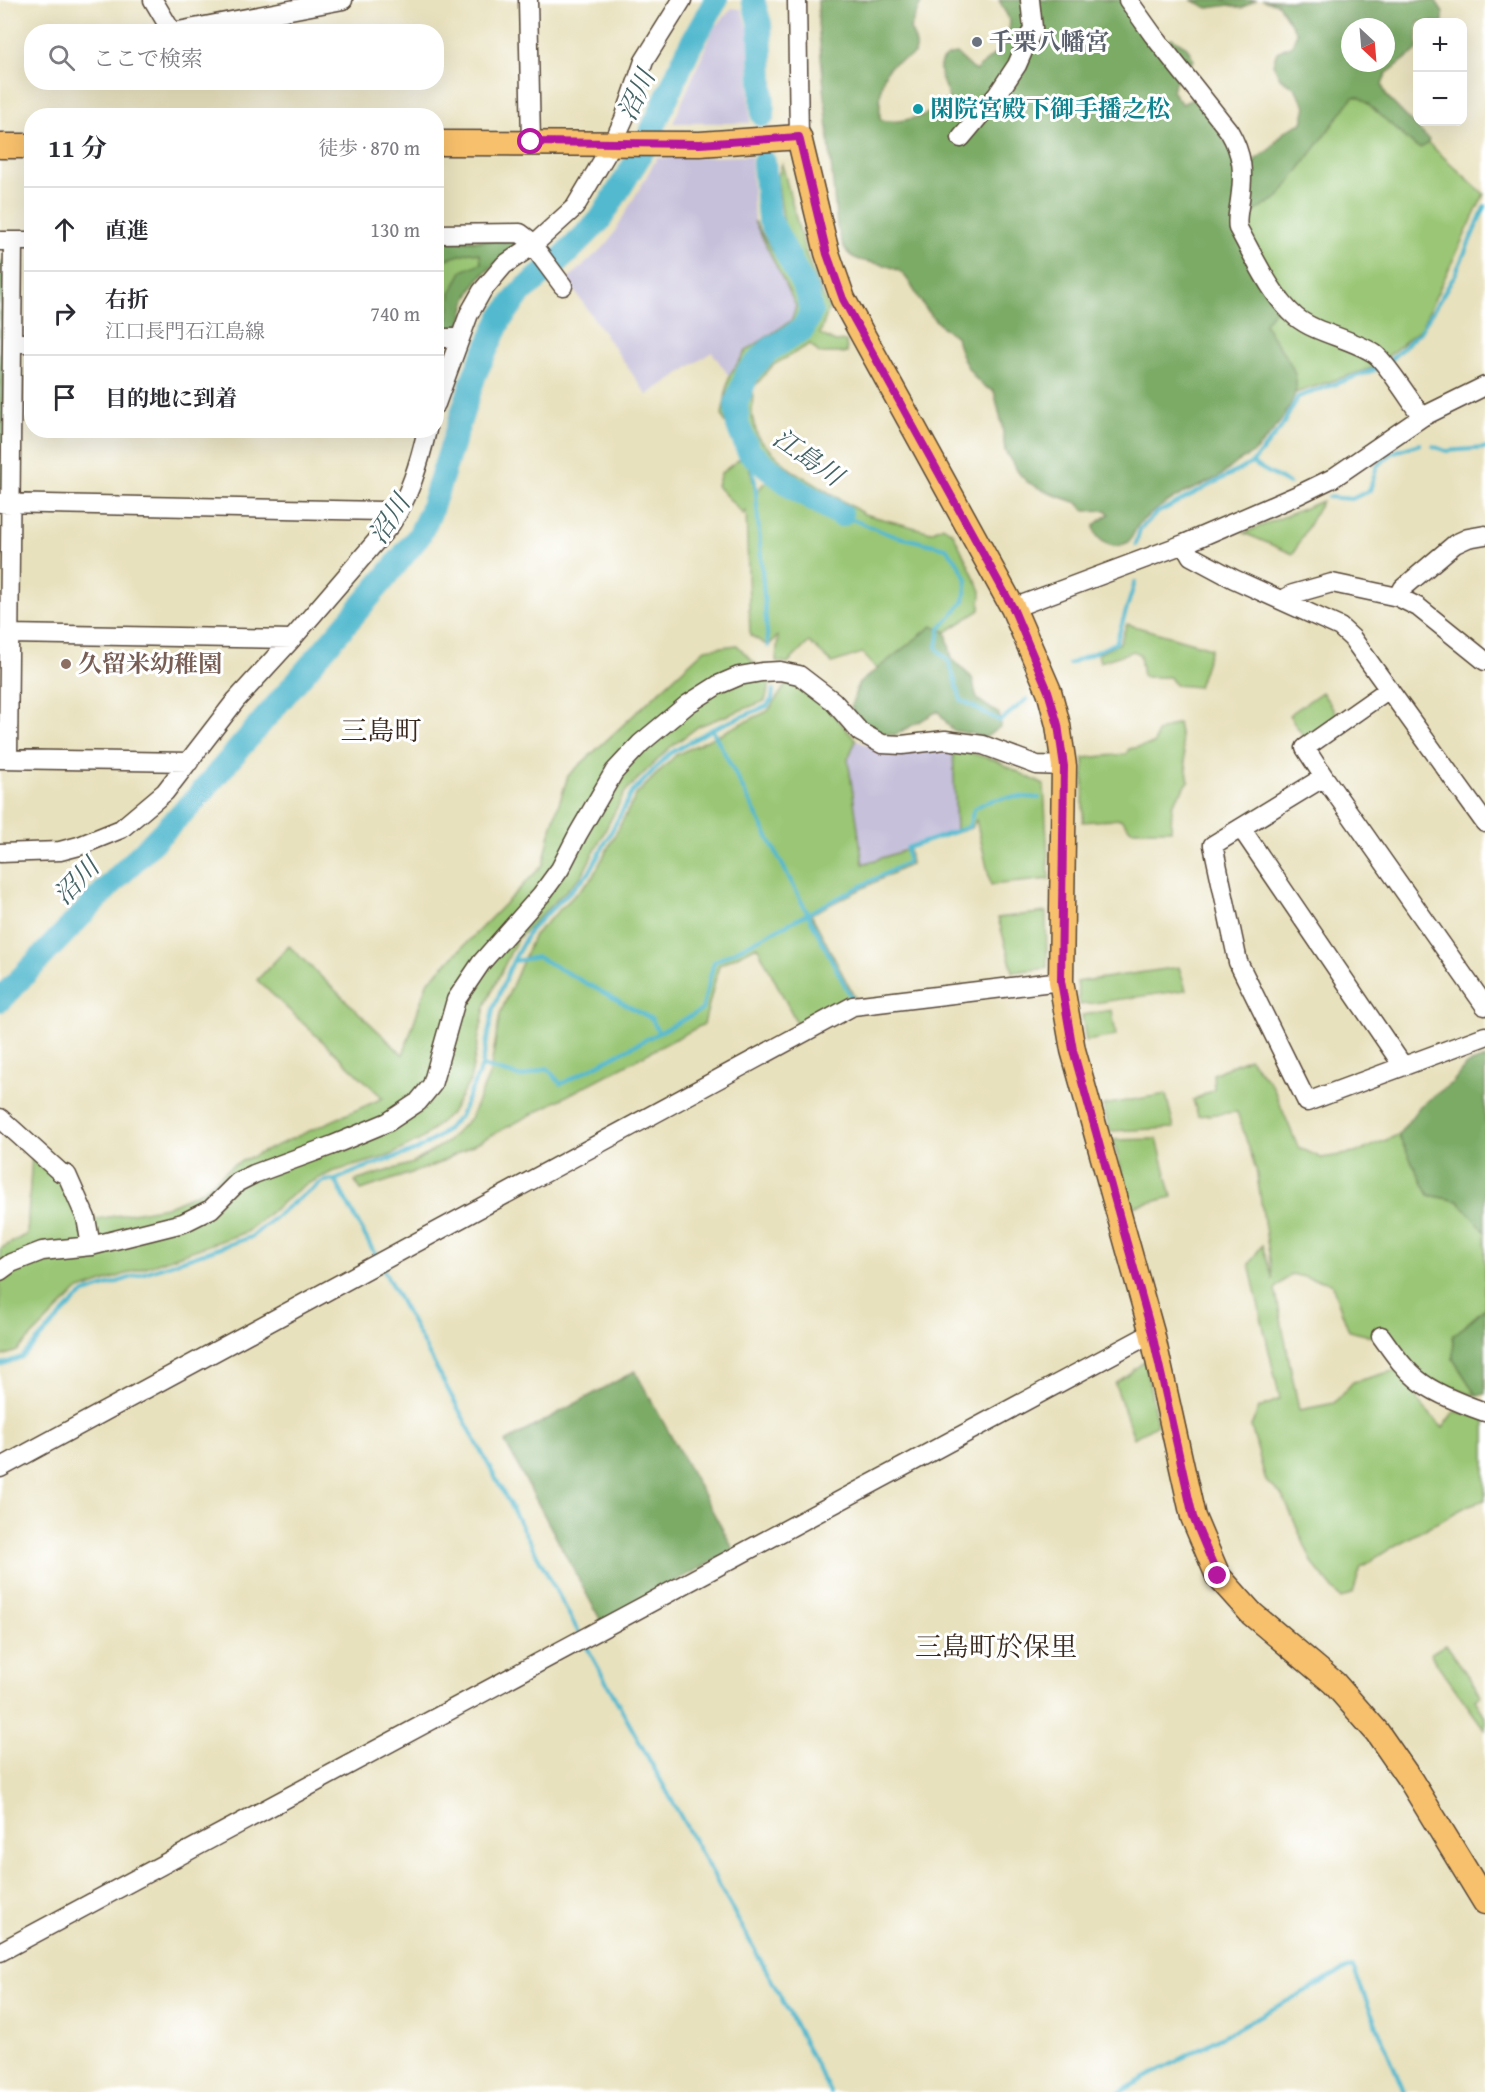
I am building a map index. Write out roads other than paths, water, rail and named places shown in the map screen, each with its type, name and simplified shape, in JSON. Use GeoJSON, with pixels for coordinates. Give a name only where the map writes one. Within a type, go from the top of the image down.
{"type":"FeatureCollection","features":[{"type":"Feature","properties":{"kind":"main road"},"geometry":{"type":"LineString","coordinates":[[444,143],[689,144],[799,137],[827,254],[843,299],[1013,608],[1048,691],[1058,725],[1064,766],[1061,981],[1073,1050],[1152,1333],[1193,1517],[1218,1576],[1252,1614],[1334,1683],[1377,1732],[1411,1781],[1485,1902]]}},
{"type":"Feature","properties":{"kind":"main road"},"geometry":{"type":"LineString","coordinates":[[0,146],[24,146]]}},
{"type":"Feature","properties":{"kind":"street"},"geometry":{"type":"LineString","coordinates":[[153,0],[168,24]]}},
{"type":"Feature","properties":{"kind":"street"},"geometry":{"type":"LineString","coordinates":[[216,24],[343,0]]}},
{"type":"Feature","properties":{"kind":"street"},"geometry":{"type":"LineString","coordinates":[[528,0],[531,142]]}},
{"type":"Feature","properties":{"kind":"street"},"geometry":{"type":"LineString","coordinates":[[444,382],[469,314],[482,291],[504,265],[532,246],[575,207],[618,143],[644,61],[682,0]]}},
{"type":"Feature","properties":{"kind":"street"},"geometry":{"type":"LineString","coordinates":[[797,0],[799,137]]}},
{"type":"Feature","properties":{"kind":"street"},"geometry":{"type":"LineString","coordinates":[[961,138],[997,95],[1017,65],[1033,28],[1030,0]]}},
{"type":"Feature","properties":{"kind":"street"},"geometry":{"type":"LineString","coordinates":[[1128,0],[1229,130],[1239,148],[1242,162],[1242,188],[1238,228],[1269,283],[1293,315],[1303,322],[1376,355],[1422,417]]}},
{"type":"Feature","properties":{"kind":"street"},"geometry":{"type":"LineString","coordinates":[[444,234],[520,233],[528,239],[563,286]]}},
{"type":"Feature","properties":{"kind":"street"},"geometry":{"type":"LineString","coordinates":[[24,241],[6,241],[12,343],[5,503],[9,634],[4,759],[189,762]]}},
{"type":"Feature","properties":{"kind":"street"},"geometry":{"type":"LineString","coordinates":[[444,338],[460,338]]}},
{"type":"Feature","properties":{"kind":"street"},"geometry":{"type":"LineString","coordinates":[[12,343],[24,343]]}},
{"type":"Feature","properties":{"kind":"street"},"geometry":{"type":"LineString","coordinates":[[1013,608],[1184,544],[1333,478],[1422,417],[1485,386]]}},
{"type":"Feature","properties":{"kind":"street"},"geometry":{"type":"LineString","coordinates":[[0,853],[60,851],[79,846],[121,829],[165,792],[236,700],[292,639],[397,515],[417,472],[425,438]]}},
{"type":"Feature","properties":{"kind":"street"},"geometry":{"type":"LineString","coordinates":[[5,503],[382,511],[397,515]]}},
{"type":"Feature","properties":{"kind":"street"},"geometry":{"type":"LineString","coordinates":[[1398,597],[1403,588],[1455,544],[1468,538],[1485,535]]}},
{"type":"Feature","properties":{"kind":"street"},"geometry":{"type":"LineString","coordinates":[[1184,544],[1191,556],[1234,579],[1340,627],[1352,638],[1485,823]]}},
{"type":"Feature","properties":{"kind":"street"},"geometry":{"type":"LineString","coordinates":[[1282,600],[1293,594],[1332,583],[1398,597],[1418,607],[1485,662]]}},
{"type":"Feature","properties":{"kind":"street"},"geometry":{"type":"LineString","coordinates":[[9,634],[292,639]]}},
{"type":"Feature","properties":{"kind":"street"},"geometry":{"type":"LineString","coordinates":[[0,1271],[11,1263],[42,1251],[92,1246],[183,1223],[211,1209],[238,1182],[388,1122],[418,1102],[432,1085],[456,1000],[481,963],[542,894],[560,869],[614,772],[640,743],[688,704],[718,685],[739,676],[762,672],[780,671],[799,675],[833,701],[860,732],[882,744],[902,745],[945,740],[983,745],[1037,765],[1064,766]]}},
{"type":"Feature","properties":{"kind":"street"},"geometry":{"type":"LineString","coordinates":[[1389,689],[1305,747],[1485,1006]]}},
{"type":"Feature","properties":{"kind":"street"},"geometry":{"type":"LineString","coordinates":[[1324,777],[1213,845],[1238,962],[1307,1102],[1485,1036]]}},
{"type":"Feature","properties":{"kind":"street"},"geometry":{"type":"LineString","coordinates":[[1241,828],[1403,1066]]}},
{"type":"Feature","properties":{"kind":"street"},"geometry":{"type":"LineString","coordinates":[[0,1468],[853,1006],[1061,981]]}},
{"type":"Feature","properties":{"kind":"street"},"geometry":{"type":"LineString","coordinates":[[0,1118],[60,1172],[67,1175],[86,1218],[92,1246]]}},
{"type":"Feature","properties":{"kind":"street"},"geometry":{"type":"LineString","coordinates":[[0,1952],[1152,1333]]}},
{"type":"Feature","properties":{"kind":"street"},"geometry":{"type":"LineString","coordinates":[[1381,1336],[1405,1368],[1419,1381],[1465,1406],[1485,1412]]}},
{"type":"Feature","properties":{"kind":"waterway","name":"沼川"},"geometry":{"type":"LineString","coordinates":[[0,1000],[194,801],[419,536],[430,513],[475,374],[500,320],[521,292],[565,255],[600,220],[642,152],[690,46],[716,0]]}},
{"type":"Feature","properties":{"kind":"waterway","name":"江島川"},"geometry":{"type":"LineString","coordinates":[[753,0],[760,24],[763,115]]}},
{"type":"Feature","properties":{"kind":"waterway","name":"江島川"},"geometry":{"type":"LineString","coordinates":[[764,162],[769,218],[808,295],[811,312],[803,329],[769,350],[748,372],[736,404],[738,426],[749,452],[792,487],[841,515]]}},
{"type":"Feature","properties":{"kind":"waterway"},"geometry":{"type":"LineString","coordinates":[[1389,361],[1420,332],[1455,275],[1485,206]]}},
{"type":"Feature","properties":{"kind":"waterway"},"geometry":{"type":"LineString","coordinates":[[1252,463],[1281,428],[1298,397],[1377,369]]}},
{"type":"Feature","properties":{"kind":"waterway"},"geometry":{"type":"LineString","coordinates":[[1328,497],[1352,499],[1370,490],[1377,466],[1394,452],[1420,444]]}},
{"type":"Feature","properties":{"kind":"waterway"},"geometry":{"type":"LineString","coordinates":[[1433,446],[1446,451],[1485,448]]}},
{"type":"Feature","properties":{"kind":"waterway"},"geometry":{"type":"LineString","coordinates":[[749,452],[755,482],[768,646]]}},
{"type":"Feature","properties":{"kind":"waterway"},"geometry":{"type":"LineString","coordinates":[[1136,544],[1140,529],[1157,513],[1252,463],[1289,484]]}},
{"type":"Feature","properties":{"kind":"waterway"},"geometry":{"type":"LineString","coordinates":[[841,515],[891,535],[946,548],[967,579],[964,601],[940,629],[937,648],[949,662],[961,700],[1000,721],[1027,699]]}},
{"type":"Feature","properties":{"kind":"waterway"},"geometry":{"type":"LineString","coordinates":[[1069,664],[1116,643],[1135,582]]}},
{"type":"Feature","properties":{"kind":"waterway"},"geometry":{"type":"LineString","coordinates":[[0,1365],[22,1357],[85,1293],[251,1237],[324,1181],[335,1180],[417,1150],[441,1135],[460,1116],[482,1066],[493,1009],[513,961],[530,930],[589,873],[632,793],[669,754],[712,729],[767,706],[772,699],[773,690]]}},
{"type":"Feature","properties":{"kind":"waterway"},"geometry":{"type":"LineString","coordinates":[[712,729],[852,999]]}},
{"type":"Feature","properties":{"kind":"waterway"},"geometry":{"type":"LineString","coordinates":[[482,1066],[522,1077],[547,1068],[561,1084],[702,1010],[714,962],[908,862],[907,848],[969,827],[974,809],[981,805],[1005,798],[1039,798]]}},
{"type":"Feature","properties":{"kind":"waterway"},"geometry":{"type":"LineString","coordinates":[[514,961],[538,957],[652,1019],[658,1032]]}},
{"type":"Feature","properties":{"kind":"waterway"},"geometry":{"type":"LineString","coordinates":[[335,1180],[377,1258]]}},
{"type":"Feature","properties":{"kind":"waterway"},"geometry":{"type":"LineString","coordinates":[[382,1267],[579,1633]]}},
{"type":"Feature","properties":{"kind":"waterway"},"geometry":{"type":"LineString","coordinates":[[584,1642],[777,1990],[830,2092]]}},
{"type":"Feature","properties":{"kind":"waterway"},"geometry":{"type":"LineString","coordinates":[[1120,2092],[1346,1969],[1353,1968],[1404,2092]]}},
{"type":"Feature","properties":{"kind":"place","name":"千栗八幡宮"},"geometry":{"type":"Point","coordinates":[977,42]}},
{"type":"Feature","properties":{"kind":"place","name":"閑院宮殿下御手播之松"},"geometry":{"type":"Point","coordinates":[918,109]}},
{"type":"Feature","properties":{"kind":"place","name":"久留米幼稚園"},"geometry":{"type":"Point","coordinates":[66,664]}},
{"type":"Feature","properties":{"kind":"district","name":"三島町"},"geometry":{"type":"Point","coordinates":[381,731]}},
{"type":"Feature","properties":{"kind":"district","name":"三島町於保里"},"geometry":{"type":"Point","coordinates":[996,1647]}}]}
